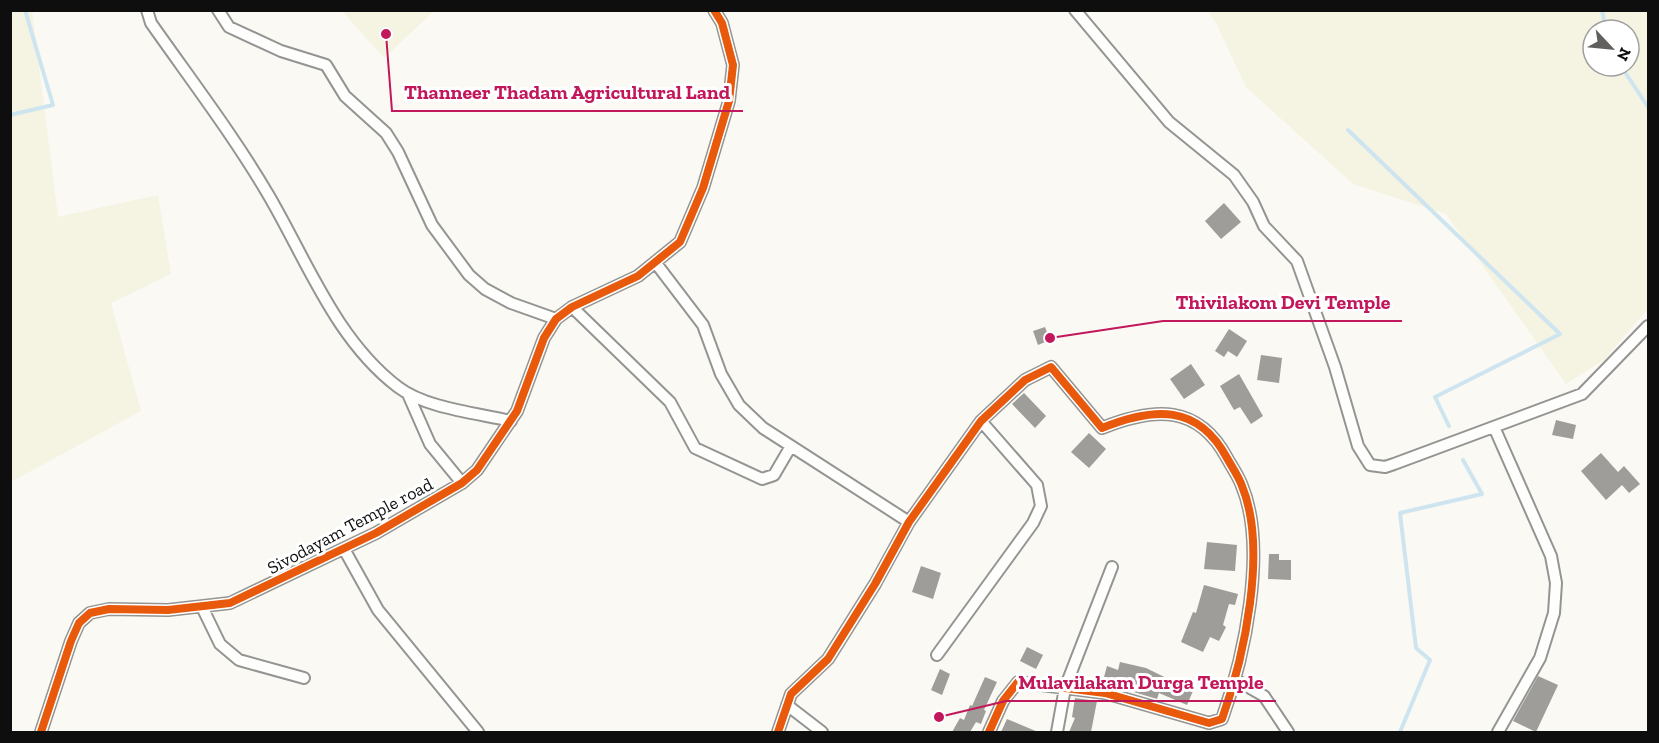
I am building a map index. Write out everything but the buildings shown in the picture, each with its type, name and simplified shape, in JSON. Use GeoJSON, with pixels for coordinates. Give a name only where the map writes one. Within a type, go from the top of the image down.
{"type":"FeatureCollection","features":[{"type":"Feature","properties":{"kind":"street"},"geometry":{"type":"LineString","coordinates":[[147,10],[151,23],[268,195],[325,299],[378,369],[408,394],[418,399],[511,422]]}},
{"type":"Feature","properties":{"kind":"street"},"geometry":{"type":"LineString","coordinates":[[218,10],[229,27],[281,51],[326,65],[345,96],[386,133],[398,152],[432,225],[469,274],[485,289],[511,303],[556,319]]}},
{"type":"Feature","properties":{"kind":"street"},"geometry":{"type":"LineString","coordinates":[[1075,10],[1169,122],[1234,175],[1253,202],[1264,226],[1297,261],[1335,367],[1358,446],[1370,465],[1385,467],[1582,394],[1648,326]]}},
{"type":"Feature","properties":{"kind":"street","name":"Sivodayam Temple road"},"geometry":{"type":"LineString","coordinates":[[41,732],[71,641],[79,623],[90,613],[109,609],[168,610],[230,603],[376,533],[462,483],[490,454],[517,411],[544,338],[556,319],[572,307],[638,276],[680,242],[703,188],[729,101],[733,65],[717,12]]}},
{"type":"Feature","properties":{"kind":"street"},"geometry":{"type":"LineString","coordinates":[[655,262],[703,324],[721,374],[739,405],[763,428],[909,522]]}},
{"type":"Feature","properties":{"kind":"street"},"geometry":{"type":"LineString","coordinates":[[572,307],[670,402],[695,448],[762,479],[774,475],[791,446]]}},
{"type":"Feature","properties":{"kind":"street"},"geometry":{"type":"LineString","coordinates":[[778,732],[791,694],[828,659],[875,584],[909,522],[981,421],[1024,380],[1051,367],[1102,428],[1146,414],[1170,414],[1194,420],[1212,433],[1243,488],[1251,525],[1253,564],[1247,621],[1236,680],[1222,719],[1209,723],[1105,693],[1018,682],[1003,701],[989,732]]}},
{"type":"Feature","properties":{"kind":"street"},"geometry":{"type":"LineString","coordinates":[[408,394],[430,444],[462,483]]}},
{"type":"Feature","properties":{"kind":"street"},"geometry":{"type":"LineString","coordinates":[[937,655],[1033,523],[1041,506],[1037,485],[981,421]]}},
{"type":"Feature","properties":{"kind":"street"},"geometry":{"type":"LineString","coordinates":[[1494,427],[1551,556],[1556,583],[1554,613],[1539,658],[1498,732]]}},
{"type":"Feature","properties":{"kind":"street"},"geometry":{"type":"LineString","coordinates":[[344,549],[378,610],[478,732]]}},
{"type":"Feature","properties":{"kind":"street"},"geometry":{"type":"LineString","coordinates":[[1057,732],[1065,688],[1112,567]]}},
{"type":"Feature","properties":{"kind":"street"},"geometry":{"type":"LineString","coordinates":[[201,607],[220,644],[239,660],[304,678]]}},
{"type":"Feature","properties":{"kind":"street"},"geometry":{"type":"LineString","coordinates":[[1236,680],[1264,696],[1288,732]]}},
{"type":"Feature","properties":{"kind":"street"},"geometry":{"type":"LineString","coordinates":[[788,705],[822,732]]}},
{"type":"Feature","properties":{"kind":"shaded area"},"geometry":{"type":"Polygon","coordinates":[[[32,10],[58,217],[158,195],[171,274],[111,303],[141,411],[11,482],[10,11],[32,10]]]}},
{"type":"Feature","properties":{"kind":"shaded area"},"geometry":{"type":"Polygon","coordinates":[[[342,11],[434,11],[384,58],[342,11]]]}},
{"type":"Feature","properties":{"kind":"shaded area"},"geometry":{"type":"Polygon","coordinates":[[[1208,11],[1648,11],[1648,309],[1604,360],[1566,384],[1446,214],[1353,184],[1246,87],[1208,11]]]}},
{"type":"Feature","properties":{"kind":"waterway"},"geometry":{"type":"LineString","coordinates":[[10,115],[53,105],[25,10]]}},
{"type":"Feature","properties":{"kind":"waterway"},"geometry":{"type":"LineString","coordinates":[[1602,10],[1604,18]]}},
{"type":"Feature","properties":{"kind":"waterway"},"geometry":{"type":"LineString","coordinates":[[1629,78],[1648,107]]}},
{"type":"Feature","properties":{"kind":"waterway"},"geometry":{"type":"LineString","coordinates":[[1348,130],[1560,334],[1435,397],[1449,426]]}},
{"type":"Feature","properties":{"kind":"waterway"},"geometry":{"type":"LineString","coordinates":[[1400,732],[1430,660],[1416,648],[1400,513],[1482,494],[1463,460]]}},
{"type":"Feature","properties":{"kind":"cycle path"},"geometry":{"type":"LineString","coordinates":[[41,732],[71,641],[79,623],[90,613],[109,609],[168,610],[230,603],[376,533],[462,483],[477,470],[517,411],[544,338],[556,319],[572,307],[638,276],[680,242],[703,188],[729,101],[733,65],[722,23],[714,10]]}},
{"type":"Feature","properties":{"kind":"cycle path"},"geometry":{"type":"LineString","coordinates":[[778,732],[791,694],[828,659],[875,584],[909,522],[981,421],[1025,380],[1051,367],[1102,428],[1139,416],[1157,414],[1188,419],[1203,428],[1215,440],[1241,483],[1250,512],[1253,540],[1253,571],[1245,635],[1222,719],[1209,723],[1105,693],[1018,682],[1003,701],[989,732]]}},
{"type":"Feature","properties":{"kind":"place","name":"Thanneer Thadam Agricultural Land"},"geometry":{"type":"Point","coordinates":[386,34]}},
{"type":"Feature","properties":{"kind":"place","name":"Thivilakom Devi Temple"},"geometry":{"type":"Point","coordinates":[1050,338]}},
{"type":"Feature","properties":{"kind":"place","name":"Mulavilakam Durga Temple"},"geometry":{"type":"Point","coordinates":[939,717]}}]}
